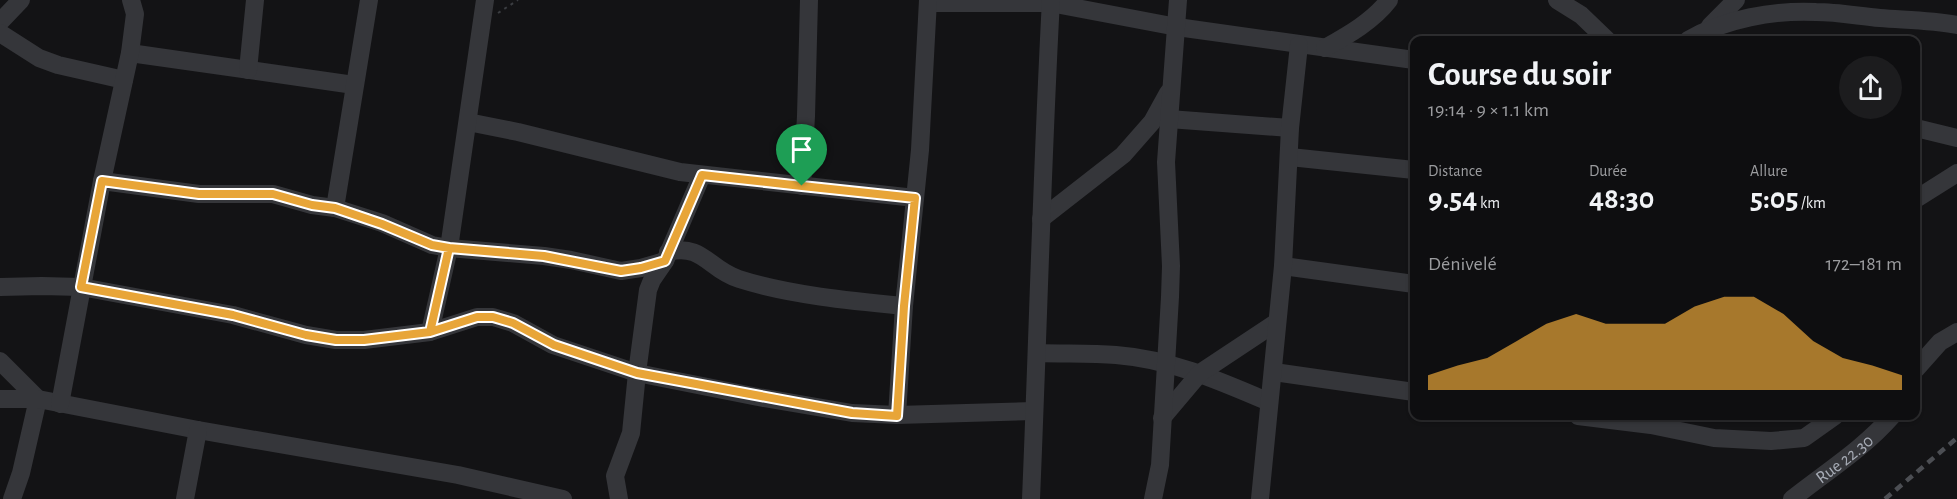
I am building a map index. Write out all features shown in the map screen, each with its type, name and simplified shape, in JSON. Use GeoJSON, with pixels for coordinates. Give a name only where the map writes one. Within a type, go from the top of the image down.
{"type":"FeatureCollection","features":[{"type":"Feature","properties":{"kind":"street"},"geometry":{"type":"LineString","coordinates":[[0,22],[21,0]]}},
{"type":"Feature","properties":{"kind":"street"},"geometry":{"type":"LineString","coordinates":[[60,404],[102,181],[130,53],[135,14],[131,0]]}},
{"type":"Feature","properties":{"kind":"street"},"geometry":{"type":"LineString","coordinates":[[248,70],[255,0]]}},
{"type":"Feature","properties":{"kind":"street"},"geometry":{"type":"LineString","coordinates":[[335,208],[369,0]]}},
{"type":"Feature","properties":{"kind":"street"},"geometry":{"type":"LineString","coordinates":[[430,332],[449,248],[485,0]]}},
{"type":"Feature","properties":{"kind":"street"},"geometry":{"type":"LineString","coordinates":[[802,186],[809,0]]}},
{"type":"Feature","properties":{"kind":"street"},"geometry":{"type":"LineString","coordinates":[[1153,499],[1160,465],[1171,266],[1165,185],[1178,0]]}},
{"type":"Feature","properties":{"kind":"street"},"geometry":{"type":"LineString","coordinates":[[1325,48],[1354,32],[1384,8],[1389,0]]}},
{"type":"Feature","properties":{"kind":"street"},"geometry":{"type":"LineString","coordinates":[[1557,0],[1581,15],[1603,36]]}},
{"type":"Feature","properties":{"kind":"street"},"geometry":{"type":"LineString","coordinates":[[1704,31],[1736,0]]}},
{"type":"Feature","properties":{"kind":"street"},"geometry":{"type":"LineString","coordinates":[[897,416],[904,306],[920,150],[928,1],[1051,2],[1177,27],[1410,59]]}},
{"type":"Feature","properties":{"kind":"street"},"geometry":{"type":"LineString","coordinates":[[1031,499],[1051,2]]}},
{"type":"Feature","properties":{"kind":"street"},"geometry":{"type":"LineString","coordinates":[[1695,36],[1704,31],[1756,16],[1816,12],[1957,24]]}},
{"type":"Feature","properties":{"kind":"street"},"geometry":{"type":"LineString","coordinates":[[0,33],[39,58],[58,65],[124,80]]}},
{"type":"Feature","properties":{"kind":"street"},"geometry":{"type":"LineString","coordinates":[[1260,499],[1274,372],[1283,266],[1290,128],[1299,45]]}},
{"type":"Feature","properties":{"kind":"street"},"geometry":{"type":"LineString","coordinates":[[130,53],[354,85]]}},
{"type":"Feature","properties":{"kind":"street"},"geometry":{"type":"LineString","coordinates":[[1041,219],[1123,155],[1152,122],[1170,90]]}},
{"type":"Feature","properties":{"kind":"street"},"geometry":{"type":"LineString","coordinates":[[1169,119],[1290,128]]}},
{"type":"Feature","properties":{"kind":"street"},"geometry":{"type":"LineString","coordinates":[[468,122],[680,172],[915,198]]}},
{"type":"Feature","properties":{"kind":"street"},"geometry":{"type":"LineString","coordinates":[[1920,129],[1957,138]]}},
{"type":"Feature","properties":{"kind":"street"},"geometry":{"type":"LineString","coordinates":[[1290,157],[1410,170]]}},
{"type":"Feature","properties":{"kind":"street"},"geometry":{"type":"LineString","coordinates":[[1920,196],[1957,173]]}},
{"type":"Feature","properties":{"kind":"street"},"geometry":{"type":"LineString","coordinates":[[619,499],[615,476],[631,433],[648,290],[667,257],[702,175]]}},
{"type":"Feature","properties":{"kind":"street"},"geometry":{"type":"LineString","coordinates":[[102,181],[199,194],[273,194],[312,205],[335,208],[382,224],[432,245],[562,258],[621,271],[641,268],[681,249],[690,250],[726,275],[747,282],[855,302],[904,306]]}},
{"type":"Feature","properties":{"kind":"street"},"geometry":{"type":"LineString","coordinates":[[1283,266],[1410,283]]}},
{"type":"Feature","properties":{"kind":"street"},"geometry":{"type":"LineString","coordinates":[[0,287],[81,287],[233,315],[306,335],[336,340],[364,340],[430,332],[477,317],[493,317],[513,323],[554,345],[637,373],[852,413],[897,416],[1034,411]]}},
{"type":"Feature","properties":{"kind":"street"},"geometry":{"type":"LineString","coordinates":[[1162,418],[1200,373],[1277,322]]}},
{"type":"Feature","properties":{"kind":"street"},"geometry":{"type":"LineString","coordinates":[[1921,354],[1957,332]]}},
{"type":"Feature","properties":{"kind":"street"},"geometry":{"type":"LineString","coordinates":[[1038,353],[1117,355],[1165,364],[1200,373],[1269,402]]}},
{"type":"Feature","properties":{"kind":"street"},"geometry":{"type":"LineString","coordinates":[[0,361],[38,399]]}},
{"type":"Feature","properties":{"kind":"street"},"geometry":{"type":"LineString","coordinates":[[1274,372],[1410,391]]}},
{"type":"Feature","properties":{"kind":"street"},"geometry":{"type":"LineString","coordinates":[[0,399],[38,399],[198,430],[458,475],[563,499]]}},
{"type":"Feature","properties":{"kind":"street"},"geometry":{"type":"LineString","coordinates":[[12,499],[21,473],[38,399]]}},
{"type":"Feature","properties":{"kind":"street"},"geometry":{"type":"LineString","coordinates":[[1642,420],[1674,422],[1714,438],[1784,441],[1804,438],[1829,420]]}},
{"type":"Feature","properties":{"kind":"street","name":"Rue 22.30"},"geometry":{"type":"LineString","coordinates":[[1792,499],[1841,464],[1888,420]]}},
{"type":"Feature","properties":{"kind":"street"},"geometry":{"type":"LineString","coordinates":[[185,499],[198,430]]}},
{"type":"Feature","properties":{"kind":"railway"},"geometry":{"type":"LineString","coordinates":[[1885,499],[1957,438]]}},
{"type":"Feature","properties":{"kind":"route"},"geometry":{"type":"LineString","coordinates":[[802,186],[702,175],[665,261],[641,268],[621,271],[544,256],[449,248],[430,332],[364,340],[336,340],[306,335],[233,315],[81,287],[102,181],[199,194],[273,194],[312,205],[335,208],[382,224],[432,245],[449,248],[430,332],[477,317],[493,317],[513,323],[554,345],[637,373],[852,413],[897,416],[904,306],[915,198],[802,186]]}}]}
